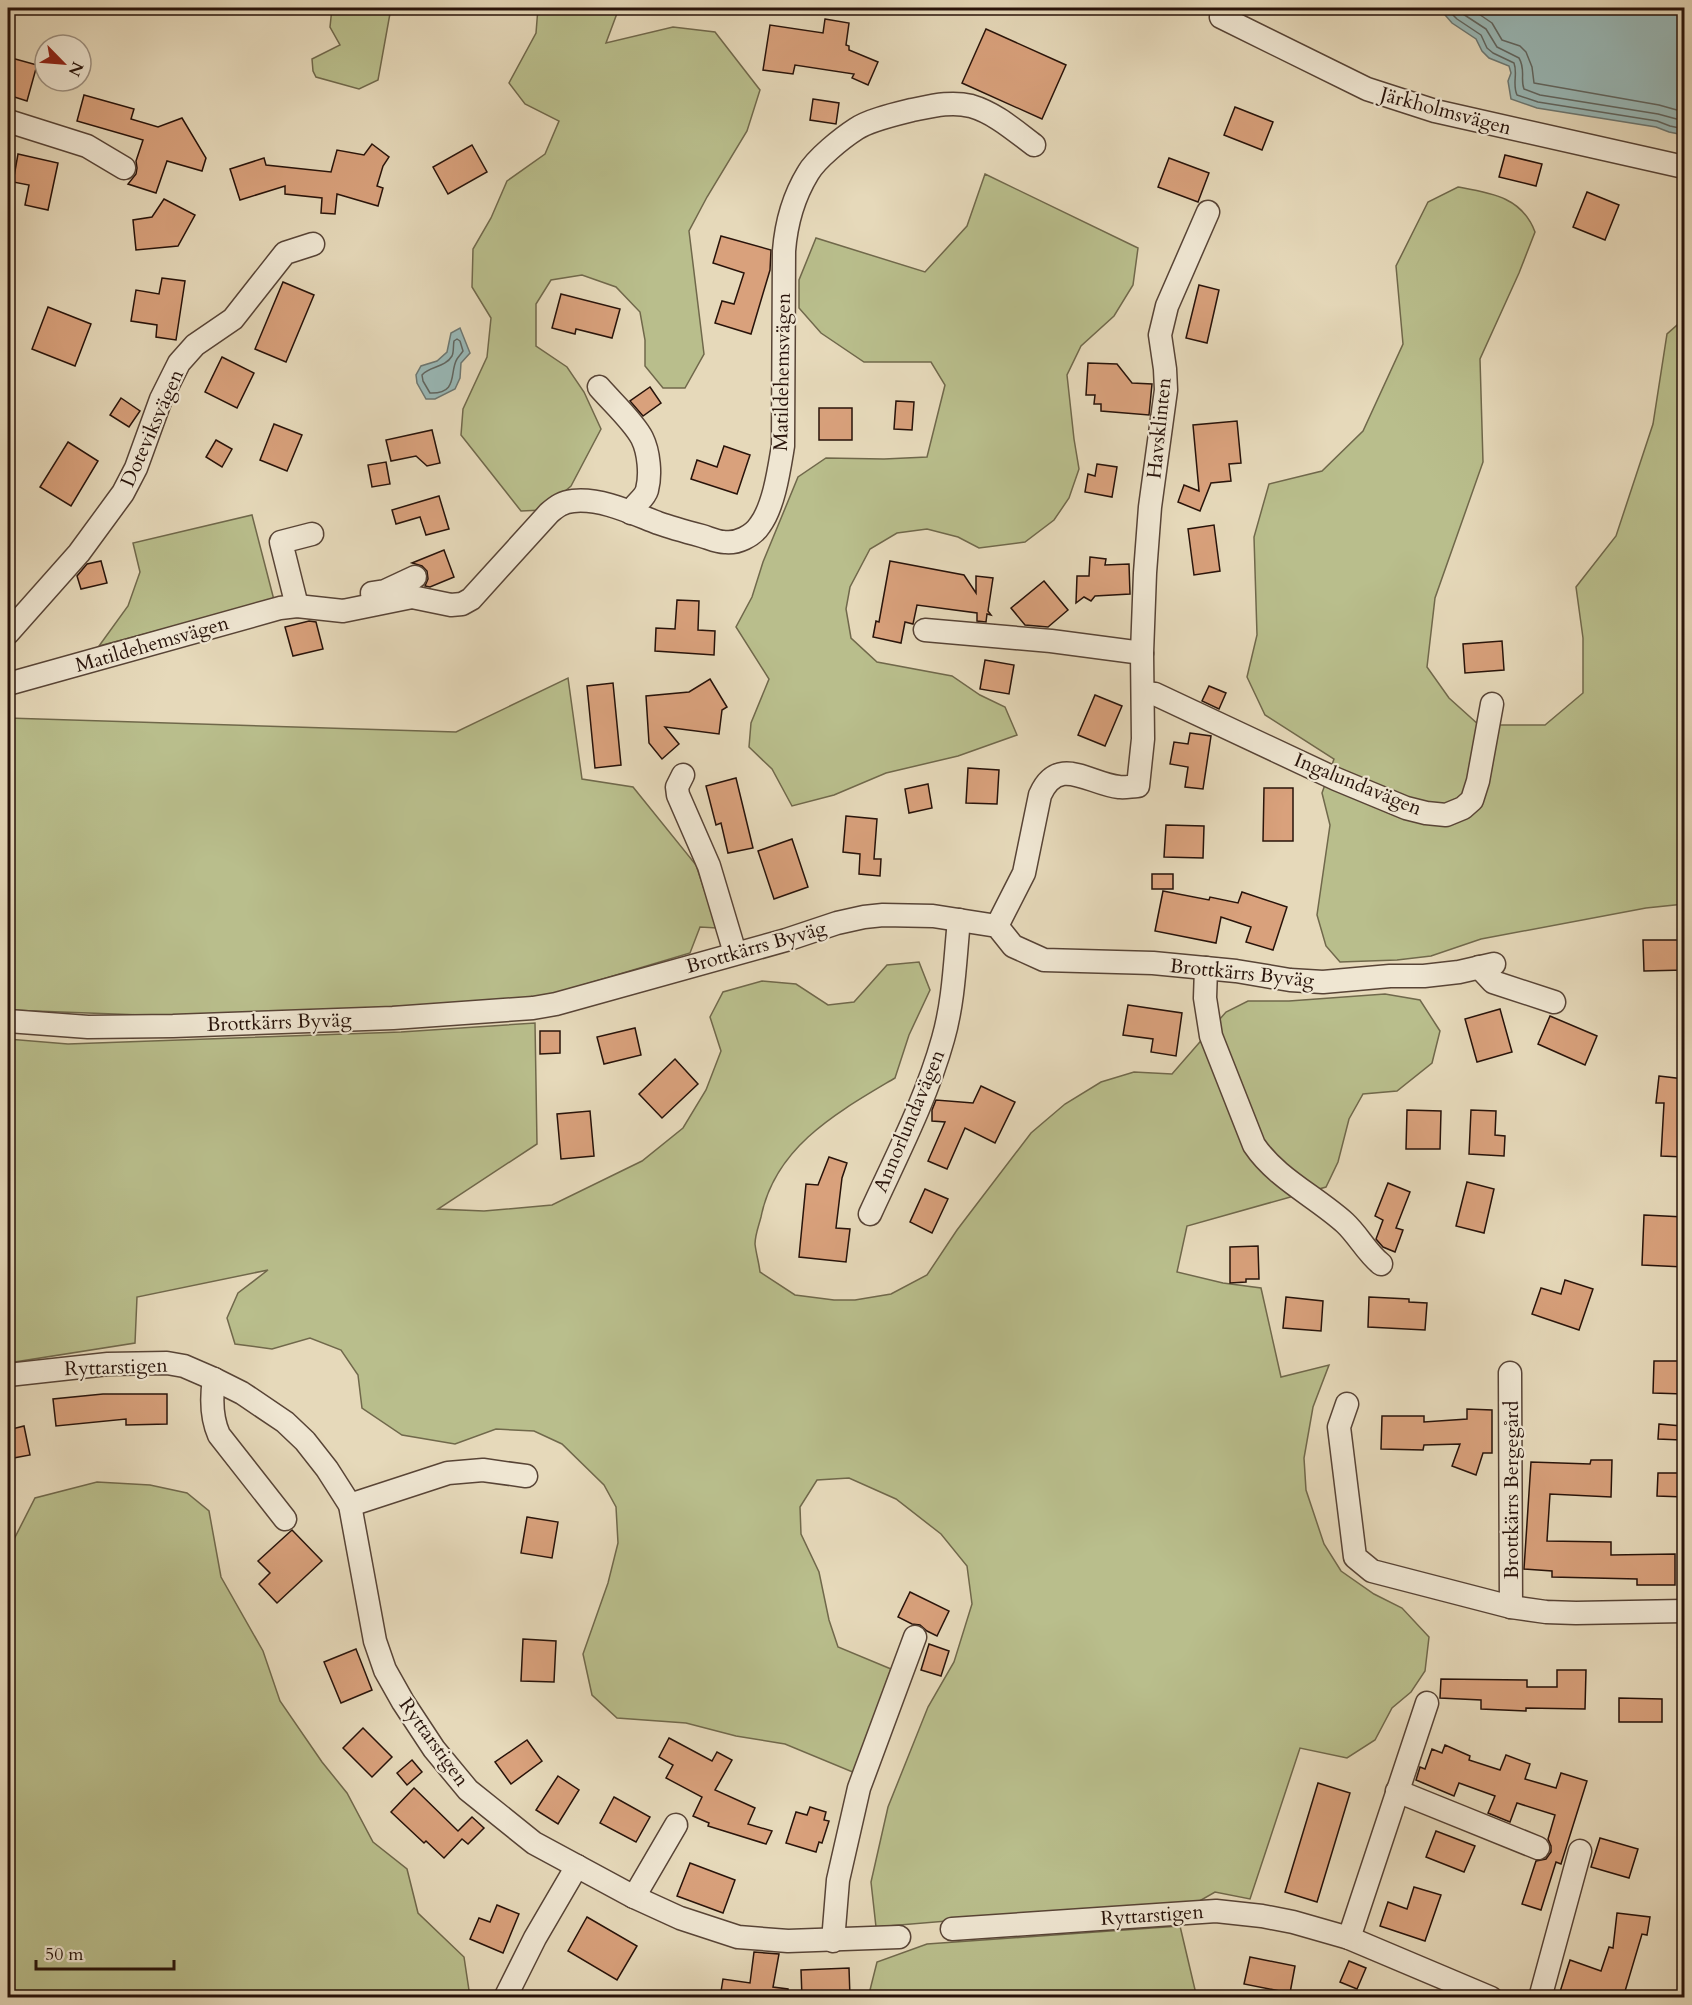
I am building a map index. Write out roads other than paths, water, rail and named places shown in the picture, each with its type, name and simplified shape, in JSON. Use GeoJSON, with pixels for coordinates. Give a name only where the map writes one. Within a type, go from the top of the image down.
{"type":"FeatureCollection","features":[{"type":"Feature","properties":{"kind":"street","name":"Järkholmsvägen"},"geometry":{"type":"LineString","coordinates":[[1221,17],[1339,77],[1376,92],[1463,118],[1684,167]]}},
{"type":"Feature","properties":{"kind":"street","name":"Matildehemsvägen"},"geometry":{"type":"LineString","coordinates":[[8,684],[280,608],[297,606],[343,611],[412,597],[451,605],[462,604],[471,599],[549,513],[559,504],[572,501],[588,501],[725,543],[753,534],[768,511],[779,473],[783,446],[786,229],[809,171],[857,128],[895,114],[950,103],[970,106],[988,113],[1034,145]]}},
{"type":"Feature","properties":{"kind":"street"},"geometry":{"type":"LineString","coordinates":[[8,121],[87,146],[124,168]]}},
{"type":"Feature","properties":{"kind":"street","name":"Havsklinten"},"geometry":{"type":"LineString","coordinates":[[997,926],[1024,873],[1040,795],[1045,784],[1062,773],[1118,787],[1138,786],[1143,739],[1142,653],[1150,507],[1166,390],[1160,335],[1167,306],[1208,212]]}},
{"type":"Feature","properties":{"kind":"street","name":"Doteviksvägen"},"geometry":{"type":"LineString","coordinates":[[8,633],[79,553],[123,493],[136,468],[161,399],[179,363],[195,345],[233,319],[285,253],[313,244]]}},
{"type":"Feature","properties":{"kind":"street"},"geometry":{"type":"LineString","coordinates":[[599,387],[633,426],[642,438],[646,449],[648,469],[646,493],[642,500],[633,507],[631,513]]}},
{"type":"Feature","properties":{"kind":"street"},"geometry":{"type":"LineString","coordinates":[[297,606],[281,542],[312,534]]}},
{"type":"Feature","properties":{"kind":"street"},"geometry":{"type":"LineString","coordinates":[[323,608],[328,602],[385,591],[415,577]]}},
{"type":"Feature","properties":{"kind":"street"},"geometry":{"type":"LineString","coordinates":[[925,630],[1051,641],[1142,653]]}},
{"type":"Feature","properties":{"kind":"street","name":"Ingalundavägen"},"geometry":{"type":"LineString","coordinates":[[1144,693],[1155,694],[1187,708],[1336,780],[1406,808],[1446,815],[1463,808],[1472,800],[1478,781],[1492,704]]}},
{"type":"Feature","properties":{"kind":"street"},"geometry":{"type":"LineString","coordinates":[[682,775],[677,787],[678,795],[709,866],[735,953]]}},
{"type":"Feature","properties":{"kind":"street","name":"Brottkärrs Byväg"},"geometry":{"type":"LineString","coordinates":[[8,1021],[88,1027],[173,1026],[414,1017],[534,1008],[556,1004],[837,923],[883,915],[933,916],[997,926],[1013,946],[1044,960],[1067,962],[1112,961],[1206,968],[1290,980],[1323,982],[1390,976],[1424,976],[1459,972],[1486,965],[1493,982],[1554,1002]]}},
{"type":"Feature","properties":{"kind":"street","name":"Annorlundavägen"},"geometry":{"type":"LineString","coordinates":[[870,1214],[921,1103],[944,1036],[959,920]]}},
{"type":"Feature","properties":{"kind":"street"},"geometry":{"type":"LineString","coordinates":[[1206,968],[1205,998],[1211,1036],[1254,1145],[1268,1163],[1355,1232],[1381,1264]]}},
{"type":"Feature","properties":{"kind":"street","name":"Ryttarstigen"},"geometry":{"type":"LineString","coordinates":[[8,1375],[108,1364],[150,1362],[184,1366],[250,1398],[285,1422],[305,1441],[350,1504],[375,1641],[385,1670],[403,1702],[434,1749],[468,1790],[521,1833],[634,1897],[680,1918],[738,1937],[788,1941],[899,1937]]}},
{"type":"Feature","properties":{"kind":"street","name":"Brottkärrs Bergegård"},"geometry":{"type":"LineString","coordinates":[[1510,1373],[1511,1607]]}},
{"type":"Feature","properties":{"kind":"street"},"geometry":{"type":"LineString","coordinates":[[214,1379],[213,1423],[219,1435],[285,1519]]}},
{"type":"Feature","properties":{"kind":"street","name":"Brottkärrs Bergegård"},"geometry":{"type":"LineString","coordinates":[[1347,1404],[1339,1427],[1355,1557],[1372,1571],[1511,1607],[1546,1612],[1684,1611]]}},
{"type":"Feature","properties":{"kind":"street"},"geometry":{"type":"LineString","coordinates":[[350,1504],[448,1473],[483,1470],[526,1476]]}},
{"type":"Feature","properties":{"kind":"street"},"geometry":{"type":"LineString","coordinates":[[833,1941],[838,1880],[859,1788],[915,1637]]}},
{"type":"Feature","properties":{"kind":"street"},"geometry":{"type":"LineString","coordinates":[[1349,1938],[1427,1703]]}},
{"type":"Feature","properties":{"kind":"street"},"geometry":{"type":"LineString","coordinates":[[1397,1791],[1538,1848]]}},
{"type":"Feature","properties":{"kind":"street"},"geometry":{"type":"LineString","coordinates":[[634,1897],[676,1825]]}},
{"type":"Feature","properties":{"kind":"street"},"geometry":{"type":"LineString","coordinates":[[1539,1998],[1580,1851]]}},
{"type":"Feature","properties":{"kind":"street"},"geometry":{"type":"LineString","coordinates":[[505,1998],[535,1938],[577,1866]]}},
{"type":"Feature","properties":{"kind":"street","name":"Ryttarstigen"},"geometry":{"type":"LineString","coordinates":[[952,1929],[1216,1911],[1293,1922],[1349,1938],[1491,1998]]}},
{"type":"Feature","properties":{"kind":"water"},"geometry":{"type":"Polygon","coordinates":[[[1439,8],[1684,8],[1684,135],[1656,127],[1537,108],[1511,99],[1508,81],[1511,73],[1509,66],[1489,58],[1482,51],[1476,39],[1452,23],[1439,8]]]}},
{"type":"Feature","properties":{"kind":"water"},"geometry":{"type":"Polygon","coordinates":[[[460,328],[470,353],[461,363],[460,378],[455,389],[435,399],[426,399],[417,383],[416,375],[421,366],[437,361],[447,352],[451,333],[460,328]]]}}]}
